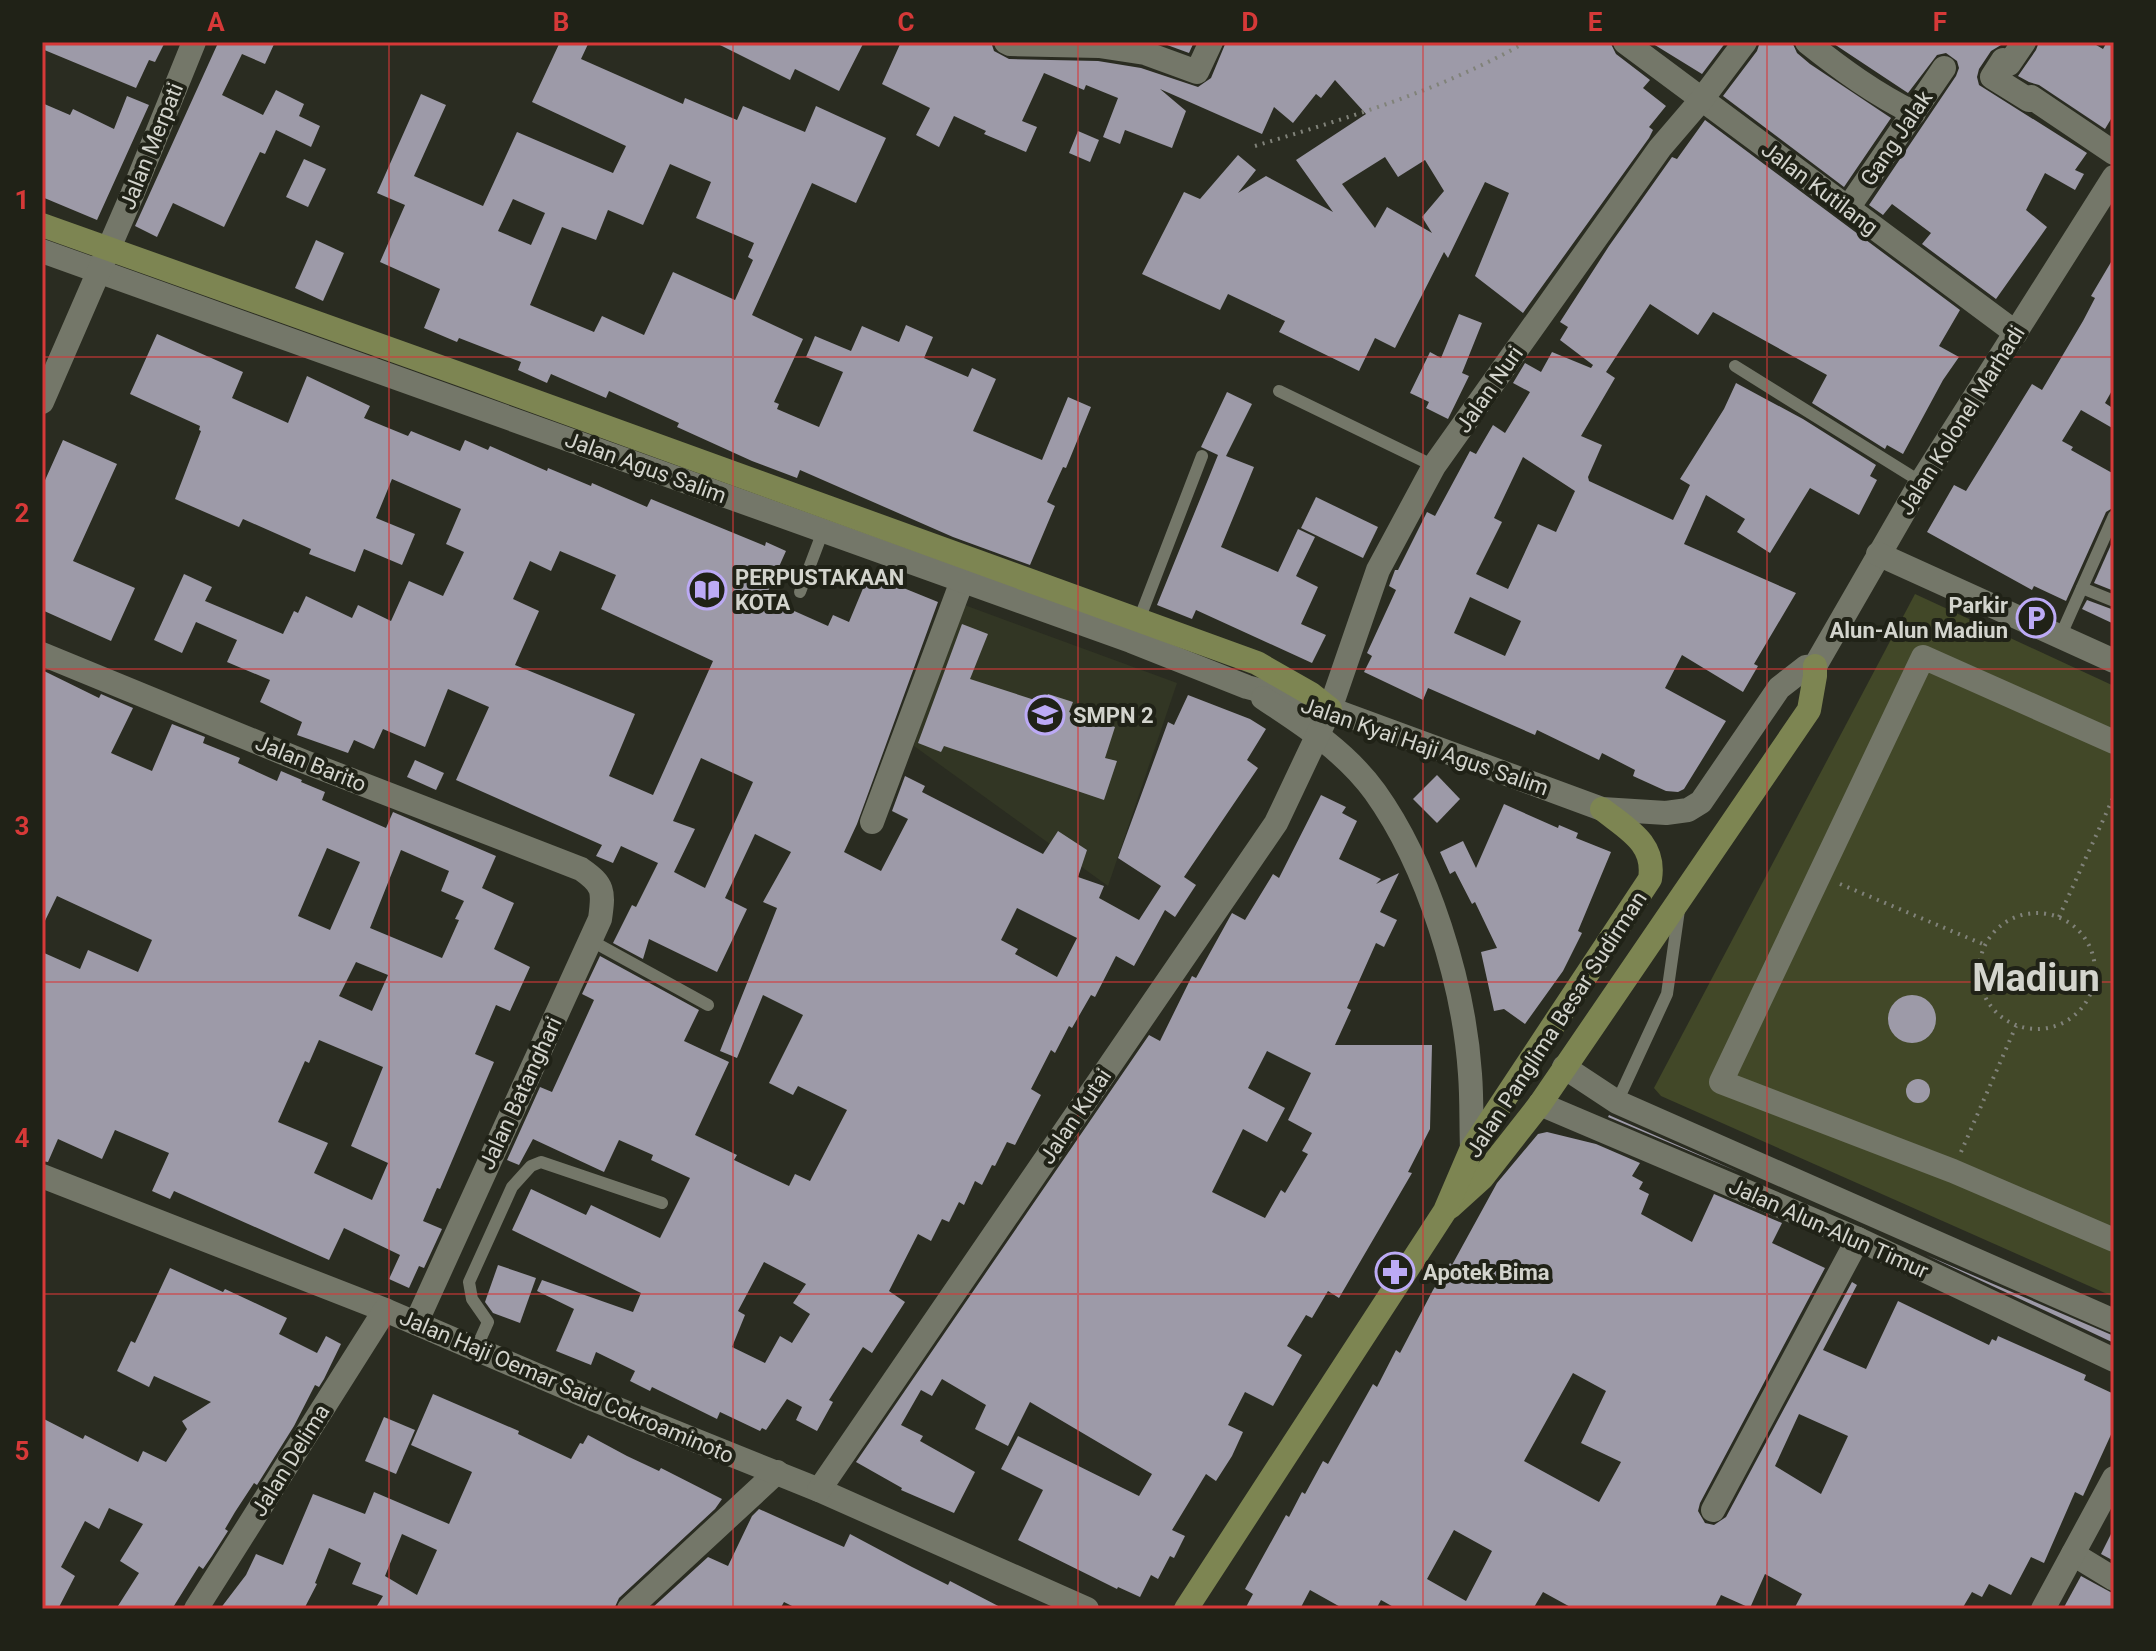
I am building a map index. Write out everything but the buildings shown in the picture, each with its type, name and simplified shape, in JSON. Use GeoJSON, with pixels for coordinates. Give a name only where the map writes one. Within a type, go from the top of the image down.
{"type":"FeatureCollection","features":[{"type":"Feature","properties":{"kind":"main road"},"geometry":{"type":"LineString","coordinates":[[42,225],[467,389],[858,531],[1135,630],[1257,663],[1311,694],[1330,709]]}},
{"type":"Feature","properties":{"kind":"main road","name":"Jalan Kolonel Marhadi"},"geometry":{"type":"LineString","coordinates":[[1680,902],[1809,710],[1815,666]]}},
{"type":"Feature","properties":{"kind":"main road","name":"Jalan Panglima Besar Sudirman"},"geometry":{"type":"LineString","coordinates":[[1186,1609],[1445,1211],[1472,1148],[1650,879],[1653,863],[1647,850],[1637,837],[1602,809]]}},
{"type":"Feature","properties":{"kind":"main road","name":"Jalan Panglima Besar Sudirman"},"geometry":{"type":"LineString","coordinates":[[1445,1211],[1482,1178],[1540,1104],[1680,902]]}},
{"type":"Feature","properties":{"kind":"street","name":"Jalan Merpati"},"geometry":{"type":"LineString","coordinates":[[107,250],[194,42]]}},
{"type":"Feature","properties":{"kind":"street"},"geometry":{"type":"LineString","coordinates":[[1006,42],[1099,46],[1145,53],[1197,72],[1211,42]]}},
{"type":"Feature","properties":{"kind":"street","name":"Jalan Kutilang"},"geometry":{"type":"LineString","coordinates":[[1625,42],[2016,333]]}},
{"type":"Feature","properties":{"kind":"street","name":"Jalan Nuri"},"geometry":{"type":"LineString","coordinates":[[1330,709],[1378,570],[1434,466],[1660,148],[1745,42]]}},
{"type":"Feature","properties":{"kind":"street"},"geometry":{"type":"LineString","coordinates":[[1807,42],[1847,73],[1914,113]]}},
{"type":"Feature","properties":{"kind":"street"},"geometry":{"type":"LineString","coordinates":[[2024,42],[2009,64],[2003,60],[1992,77],[2029,100],[2031,97],[2114,153]]}},
{"type":"Feature","properties":{"kind":"street","name":"Gang Jalak"},"geometry":{"type":"LineString","coordinates":[[1848,208],[1944,68]]}},
{"type":"Feature","properties":{"kind":"street","name":"Jalan Kolonel Marhadi"},"geometry":{"type":"LineString","coordinates":[[1602,809],[1666,813],[1688,810],[1701,802],[1779,688],[1806,667],[1815,666],[1921,482],[2114,177]]}},
{"type":"Feature","properties":{"kind":"street"},"geometry":{"type":"LineString","coordinates":[[42,402],[107,250]]}},
{"type":"Feature","properties":{"kind":"street","name":"Jalan Agus Salim"},"geometry":{"type":"LineString","coordinates":[[42,251],[99,273],[467,389],[823,531],[858,531],[962,581],[1135,630],[1247,687]]}},
{"type":"Feature","properties":{"kind":"street"},"geometry":{"type":"LineString","coordinates":[[1878,554],[2114,661]]}},
{"type":"Feature","properties":{"kind":"street"},"geometry":{"type":"LineString","coordinates":[[872,822],[962,581]]}},
{"type":"Feature","properties":{"kind":"street","name":"Jalan Barito"},"geometry":{"type":"LineString","coordinates":[[42,654],[305,762],[581,869]]}},
{"type":"Feature","properties":{"kind":"street"},"geometry":{"type":"LineString","coordinates":[[2114,742],[1923,657],[1721,1082],[1953,1171],[2114,1240]]}},
{"type":"Feature","properties":{"kind":"street"},"geometry":{"type":"LineString","coordinates":[[1247,687],[1318,734],[1374,790],[1402,840],[1440,930],[1462,1014],[1470,1074],[1472,1148]]}},
{"type":"Feature","properties":{"kind":"street","name":"Jalan Kyai Haji Agus Salim"},"geometry":{"type":"LineString","coordinates":[[1247,687],[1330,709],[1602,809]]}},
{"type":"Feature","properties":{"kind":"street","name":"Jalan Kutai"},"geometry":{"type":"LineString","coordinates":[[819,1490],[1276,823],[1330,709]]}},
{"type":"Feature","properties":{"kind":"street","name":"Jalan Batanghari"},"geometry":{"type":"LineString","coordinates":[[416,1323],[600,919],[603,897],[598,881],[581,869]]}},
{"type":"Feature","properties":{"kind":"street","name":"Jalan Alun-Alun Timur"},"geometry":{"type":"LineString","coordinates":[[1564,1067],[1617,1102],[2114,1321]]}},
{"type":"Feature","properties":{"kind":"street","name":"Jalan Alun-Alun Timur"},"geometry":{"type":"LineString","coordinates":[[1540,1104],[1858,1239],[2114,1360]]}},
{"type":"Feature","properties":{"kind":"street","name":"Jalan Haji Oemar Said Cokroaminoto"},"geometry":{"type":"LineString","coordinates":[[42,1176],[385,1310],[777,1472],[1087,1609]]}},
{"type":"Feature","properties":{"kind":"street"},"geometry":{"type":"LineString","coordinates":[[1713,1510],[1858,1239]]}},
{"type":"Feature","properties":{"kind":"street","name":"Jalan Delima"},"geometry":{"type":"LineString","coordinates":[[196,1609],[385,1310]]}},
{"type":"Feature","properties":{"kind":"street"},"geometry":{"type":"LineString","coordinates":[[642,1605],[777,1472]]}},
{"type":"Feature","properties":{"kind":"street"},"geometry":{"type":"LineString","coordinates":[[2043,1609],[2114,1478]]}},
{"type":"Feature","properties":{"kind":"street"},"geometry":{"type":"LineString","coordinates":[[2073,1554],[2114,1579]]}},
{"type":"Feature","properties":{"kind":"lane"},"geometry":{"type":"LineString","coordinates":[[1735,366],[1921,482]]}},
{"type":"Feature","properties":{"kind":"lane"},"geometry":{"type":"LineString","coordinates":[[1279,391],[1434,466]]}},
{"type":"Feature","properties":{"kind":"lane"},"geometry":{"type":"LineString","coordinates":[[1135,630],[1202,456]]}},
{"type":"Feature","properties":{"kind":"lane"},"geometry":{"type":"LineString","coordinates":[[2060,637],[2114,516]]}},
{"type":"Feature","properties":{"kind":"lane"},"geometry":{"type":"LineString","coordinates":[[800,592],[823,531]]}},
{"type":"Feature","properties":{"kind":"lane"},"geometry":{"type":"LineString","coordinates":[[2082,588],[2114,601]]}},
{"type":"Feature","properties":{"kind":"lane"},"geometry":{"type":"LineString","coordinates":[[1617,1102],[1667,994],[1680,902]]}},
{"type":"Feature","properties":{"kind":"lane"},"geometry":{"type":"LineString","coordinates":[[590,940],[708,1005]]}},
{"type":"Feature","properties":{"kind":"lane"},"geometry":{"type":"LineString","coordinates":[[476,1349],[488,1322],[472,1299],[469,1282],[512,1187],[531,1166],[541,1162],[662,1203]]}},
{"type":"Feature","properties":{"kind":"path"},"geometry":{"type":"LineString","coordinates":[[1255,146],[1403,98],[1481,66],[1526,42]]}},
{"type":"Feature","properties":{"kind":"path"},"geometry":{"type":"LineString","coordinates":[[2059,917],[2114,796]]}},
{"type":"Feature","properties":{"kind":"path"},"geometry":{"type":"LineString","coordinates":[[1819,875],[1985,945]]}},
{"type":"Feature","properties":{"kind":"path"},"geometry":{"type":"LineString","coordinates":[[2031,913],[2059,917],[2081,934],[2093,958],[2093,986],[2088,999],[2080,1010],[2057,1026],[2030,1029],[2016,1026],[1994,1010],[1980,986],[1980,958],[1985,945],[1993,933],[2017,917],[2031,913]]}},
{"type":"Feature","properties":{"kind":"path"},"geometry":{"type":"LineString","coordinates":[[1953,1171],[2016,1026]]}},
{"type":"Feature","properties":{"kind":"shaded area","name":"SMPN 2"},"geometry":{"type":"Polygon","coordinates":[[[959,603],[1177,683],[1108,886],[914,746],[959,603]]]}},
{"type":"Feature","properties":{"kind":"green space"},"geometry":{"type":"Polygon","coordinates":[[[1915,594],[2114,686],[2114,1297],[1661,1096],[1654,1088],[1915,594]]]}},
{"type":"Feature","properties":{"kind":"place","name":"PERPUSTAKAAN KOTA"},"geometry":{"type":"Point","coordinates":[707,590]}},
{"type":"Feature","properties":{"kind":"place","name":"Parkir Alun-Alun Madiun"},"geometry":{"type":"Point","coordinates":[2036,618]}},
{"type":"Feature","properties":{"kind":"place","name":"SMPN 2"},"geometry":{"type":"Point","coordinates":[1045,715]}},
{"type":"Feature","properties":{"kind":"place","name":"Apotek Bima"},"geometry":{"type":"Point","coordinates":[1395,1272]}},
{"type":"Feature","properties":{"kind":"district","name":"Madiun"},"geometry":{"type":"Point","coordinates":[2036,978]}}]}
